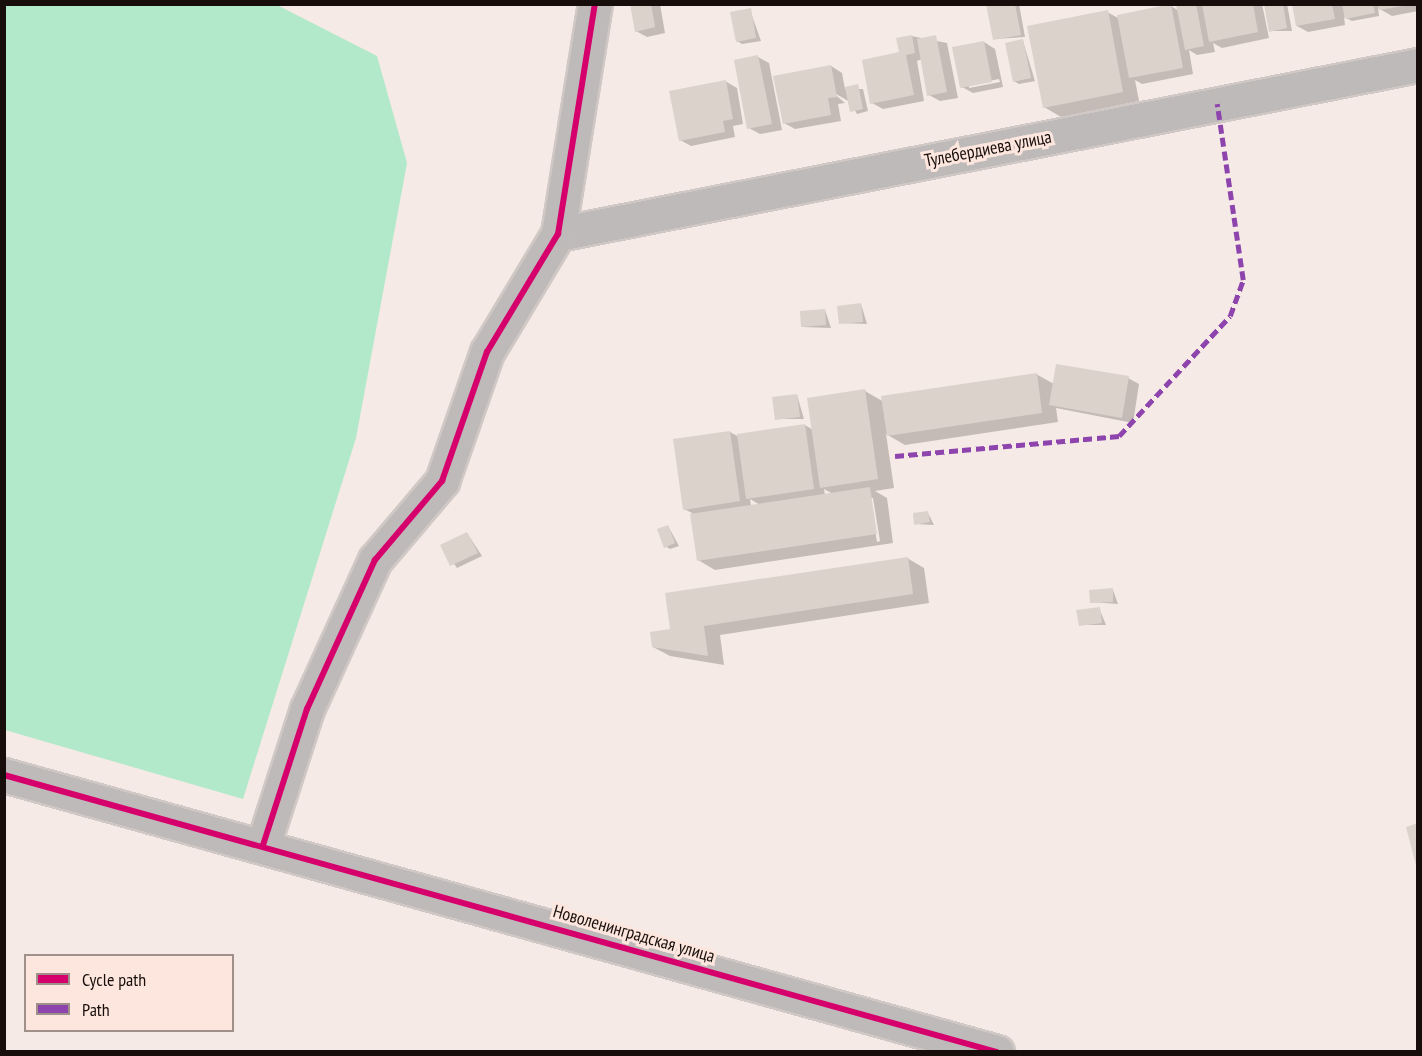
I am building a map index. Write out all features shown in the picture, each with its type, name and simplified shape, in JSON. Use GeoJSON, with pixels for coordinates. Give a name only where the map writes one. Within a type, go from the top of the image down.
{"type":"FeatureCollection","features":[{"type":"Feature","properties":{"kind":"street"},"geometry":{"type":"LineString","coordinates":[[263,845],[308,710],[375,560],[442,481],[487,352],[558,234],[595,4]]}},
{"type":"Feature","properties":{"kind":"street","name":"Тулебердиева улица"},"geometry":{"type":"LineString","coordinates":[[558,234],[1418,65]]}},
{"type":"Feature","properties":{"kind":"street","name":"Новоленинградская улица"},"geometry":{"type":"LineString","coordinates":[[4,775],[263,845],[997,1052]]}},
{"type":"Feature","properties":{"kind":"green space"},"geometry":{"type":"Polygon","coordinates":[[[4,5],[277,5],[377,56],[407,163],[356,438],[243,799],[5,730],[4,5]]]}},
{"type":"Feature","properties":{"kind":"building"},"geometry":{"type":"Polygon","coordinates":[[[630,4],[651,4],[655,27],[635,32],[630,4]]]}},
{"type":"Feature","properties":{"kind":"building"},"geometry":{"type":"Polygon","coordinates":[[[986,4],[1015,4],[1021,35],[993,40],[986,4]]]}},
{"type":"Feature","properties":{"kind":"building"},"geometry":{"type":"Polygon","coordinates":[[[1171,4],[1183,68],[1129,78],[1117,15],[1171,4]]]}},
{"type":"Feature","properties":{"kind":"building"},"geometry":{"type":"Polygon","coordinates":[[[1176,4],[1196,4],[1204,46],[1185,50],[1176,4]]]}},
{"type":"Feature","properties":{"kind":"building"},"geometry":{"type":"Polygon","coordinates":[[[1202,4],[1253,4],[1258,32],[1209,42],[1202,4]]]}},
{"type":"Feature","properties":{"kind":"building"},"geometry":{"type":"Polygon","coordinates":[[[1264,4],[1283,4],[1287,28],[1269,32],[1264,4]]]}},
{"type":"Feature","properties":{"kind":"building"},"geometry":{"type":"Polygon","coordinates":[[[1292,4],[1332,4],[1335,19],[1296,26],[1292,4]]]}},
{"type":"Feature","properties":{"kind":"building"},"geometry":{"type":"Polygon","coordinates":[[[1342,4],[1373,4],[1375,13],[1345,19],[1342,4]]]}},
{"type":"Feature","properties":{"kind":"building"},"geometry":{"type":"Polygon","coordinates":[[[1378,4],[1403,4],[1403,6],[1379,10],[1378,4]]]}},
{"type":"Feature","properties":{"kind":"building"},"geometry":{"type":"Polygon","coordinates":[[[751,8],[756,38],[736,42],[730,12],[751,8]]]}},
{"type":"Feature","properties":{"kind":"building"},"geometry":{"type":"Polygon","coordinates":[[[1108,10],[1123,92],[1043,108],[1027,26],[1108,10]]]}},
{"type":"Feature","properties":{"kind":"building"},"geometry":{"type":"Polygon","coordinates":[[[912,35],[915,53],[906,55],[914,95],[870,104],[862,60],[899,52],[896,38],[912,35]]]}},
{"type":"Feature","properties":{"kind":"building"},"geometry":{"type":"Polygon","coordinates":[[[936,35],[947,92],[927,96],[917,39],[936,35]]]}},
{"type":"Feature","properties":{"kind":"building"},"geometry":{"type":"Polygon","coordinates":[[[1023,39],[1031,78],[1013,82],[1005,43],[1023,39]]]}},
{"type":"Feature","properties":{"kind":"building"},"geometry":{"type":"Polygon","coordinates":[[[984,41],[992,82],[960,88],[952,47],[984,41]]]}},
{"type":"Feature","properties":{"kind":"building"},"geometry":{"type":"Polygon","coordinates":[[[758,55],[772,124],[747,129],[734,60],[758,55]]]}},
{"type":"Feature","properties":{"kind":"building"},"geometry":{"type":"Polygon","coordinates":[[[831,65],[837,97],[828,98],[831,115],[783,124],[773,76],[831,65]]]}},
{"type":"Feature","properties":{"kind":"building"},"geometry":{"type":"Polygon","coordinates":[[[726,80],[733,119],[723,121],[725,132],[679,141],[669,91],[726,80]]]}},
{"type":"Feature","properties":{"kind":"building"},"geometry":{"type":"Polygon","coordinates":[[[858,84],[863,109],[850,112],[845,87],[858,84]]]}},
{"type":"Feature","properties":{"kind":"building"},"geometry":{"type":"Polygon","coordinates":[[[861,303],[863,322],[839,324],[837,306],[861,303]]]}},
{"type":"Feature","properties":{"kind":"building"},"geometry":{"type":"Polygon","coordinates":[[[825,309],[826,325],[801,327],[800,311],[825,309]]]}},
{"type":"Feature","properties":{"kind":"building"},"geometry":{"type":"Polygon","coordinates":[[[1056,364],[1129,376],[1122,418],[1049,405],[1056,364]]]}},
{"type":"Feature","properties":{"kind":"building"},"geometry":{"type":"Polygon","coordinates":[[[1037,373],[1042,413],[887,436],[881,396],[1037,373]]]}},
{"type":"Feature","properties":{"kind":"building"},"geometry":{"type":"Polygon","coordinates":[[[865,389],[878,479],[820,488],[807,398],[865,389]]]}},
{"type":"Feature","properties":{"kind":"building"},"geometry":{"type":"Polygon","coordinates":[[[797,394],[800,417],[775,420],[772,397],[797,394]]]}},
{"type":"Feature","properties":{"kind":"building"},"geometry":{"type":"Polygon","coordinates":[[[805,424],[814,489],[746,499],[737,434],[805,424]]]}},
{"type":"Feature","properties":{"kind":"building"},"geometry":{"type":"Polygon","coordinates":[[[730,431],[740,501],[683,510],[673,439],[730,431]]]}},
{"type":"Feature","properties":{"kind":"building"},"geometry":{"type":"Polygon","coordinates":[[[870,487],[877,534],[697,561],[690,514],[870,487]]]}},
{"type":"Feature","properties":{"kind":"building"},"geometry":{"type":"Polygon","coordinates":[[[928,511],[930,522],[914,525],[913,513],[928,511]]]}},
{"type":"Feature","properties":{"kind":"building"},"geometry":{"type":"Polygon","coordinates":[[[668,525],[675,543],[664,548],[657,529],[668,525]]]}},
{"type":"Feature","properties":{"kind":"building"},"geometry":{"type":"Polygon","coordinates":[[[467,532],[478,553],[450,566],[440,545],[467,532]]]}},
{"type":"Feature","properties":{"kind":"building"},"geometry":{"type":"Polygon","coordinates":[[[908,557],[913,594],[704,626],[708,656],[652,647],[650,632],[670,629],[665,593],[908,557]]]}},
{"type":"Feature","properties":{"kind":"building"},"geometry":{"type":"Polygon","coordinates":[[[1113,588],[1113,602],[1090,603],[1089,590],[1113,588]]]}},
{"type":"Feature","properties":{"kind":"building"},"geometry":{"type":"Polygon","coordinates":[[[1100,607],[1102,623],[1079,626],[1076,610],[1100,607]]]}},
{"type":"Feature","properties":{"kind":"building"},"geometry":{"type":"Polygon","coordinates":[[[1418,823],[1418,869],[1417,869],[1406,827],[1418,823]]]}},
{"type":"Feature","properties":{"kind":"marked path"},"geometry":{"type":"LineString","coordinates":[[895,456],[1119,436],[1230,316],[1243,280],[1217,104]]}},
{"type":"Feature","properties":{"kind":"cycle path"},"geometry":{"type":"LineString","coordinates":[[263,845],[307,709],[375,560],[442,481],[487,352],[558,234],[595,4]]}},
{"type":"Feature","properties":{"kind":"cycle path"},"geometry":{"type":"LineString","coordinates":[[4,775],[997,1052]]}}]}
